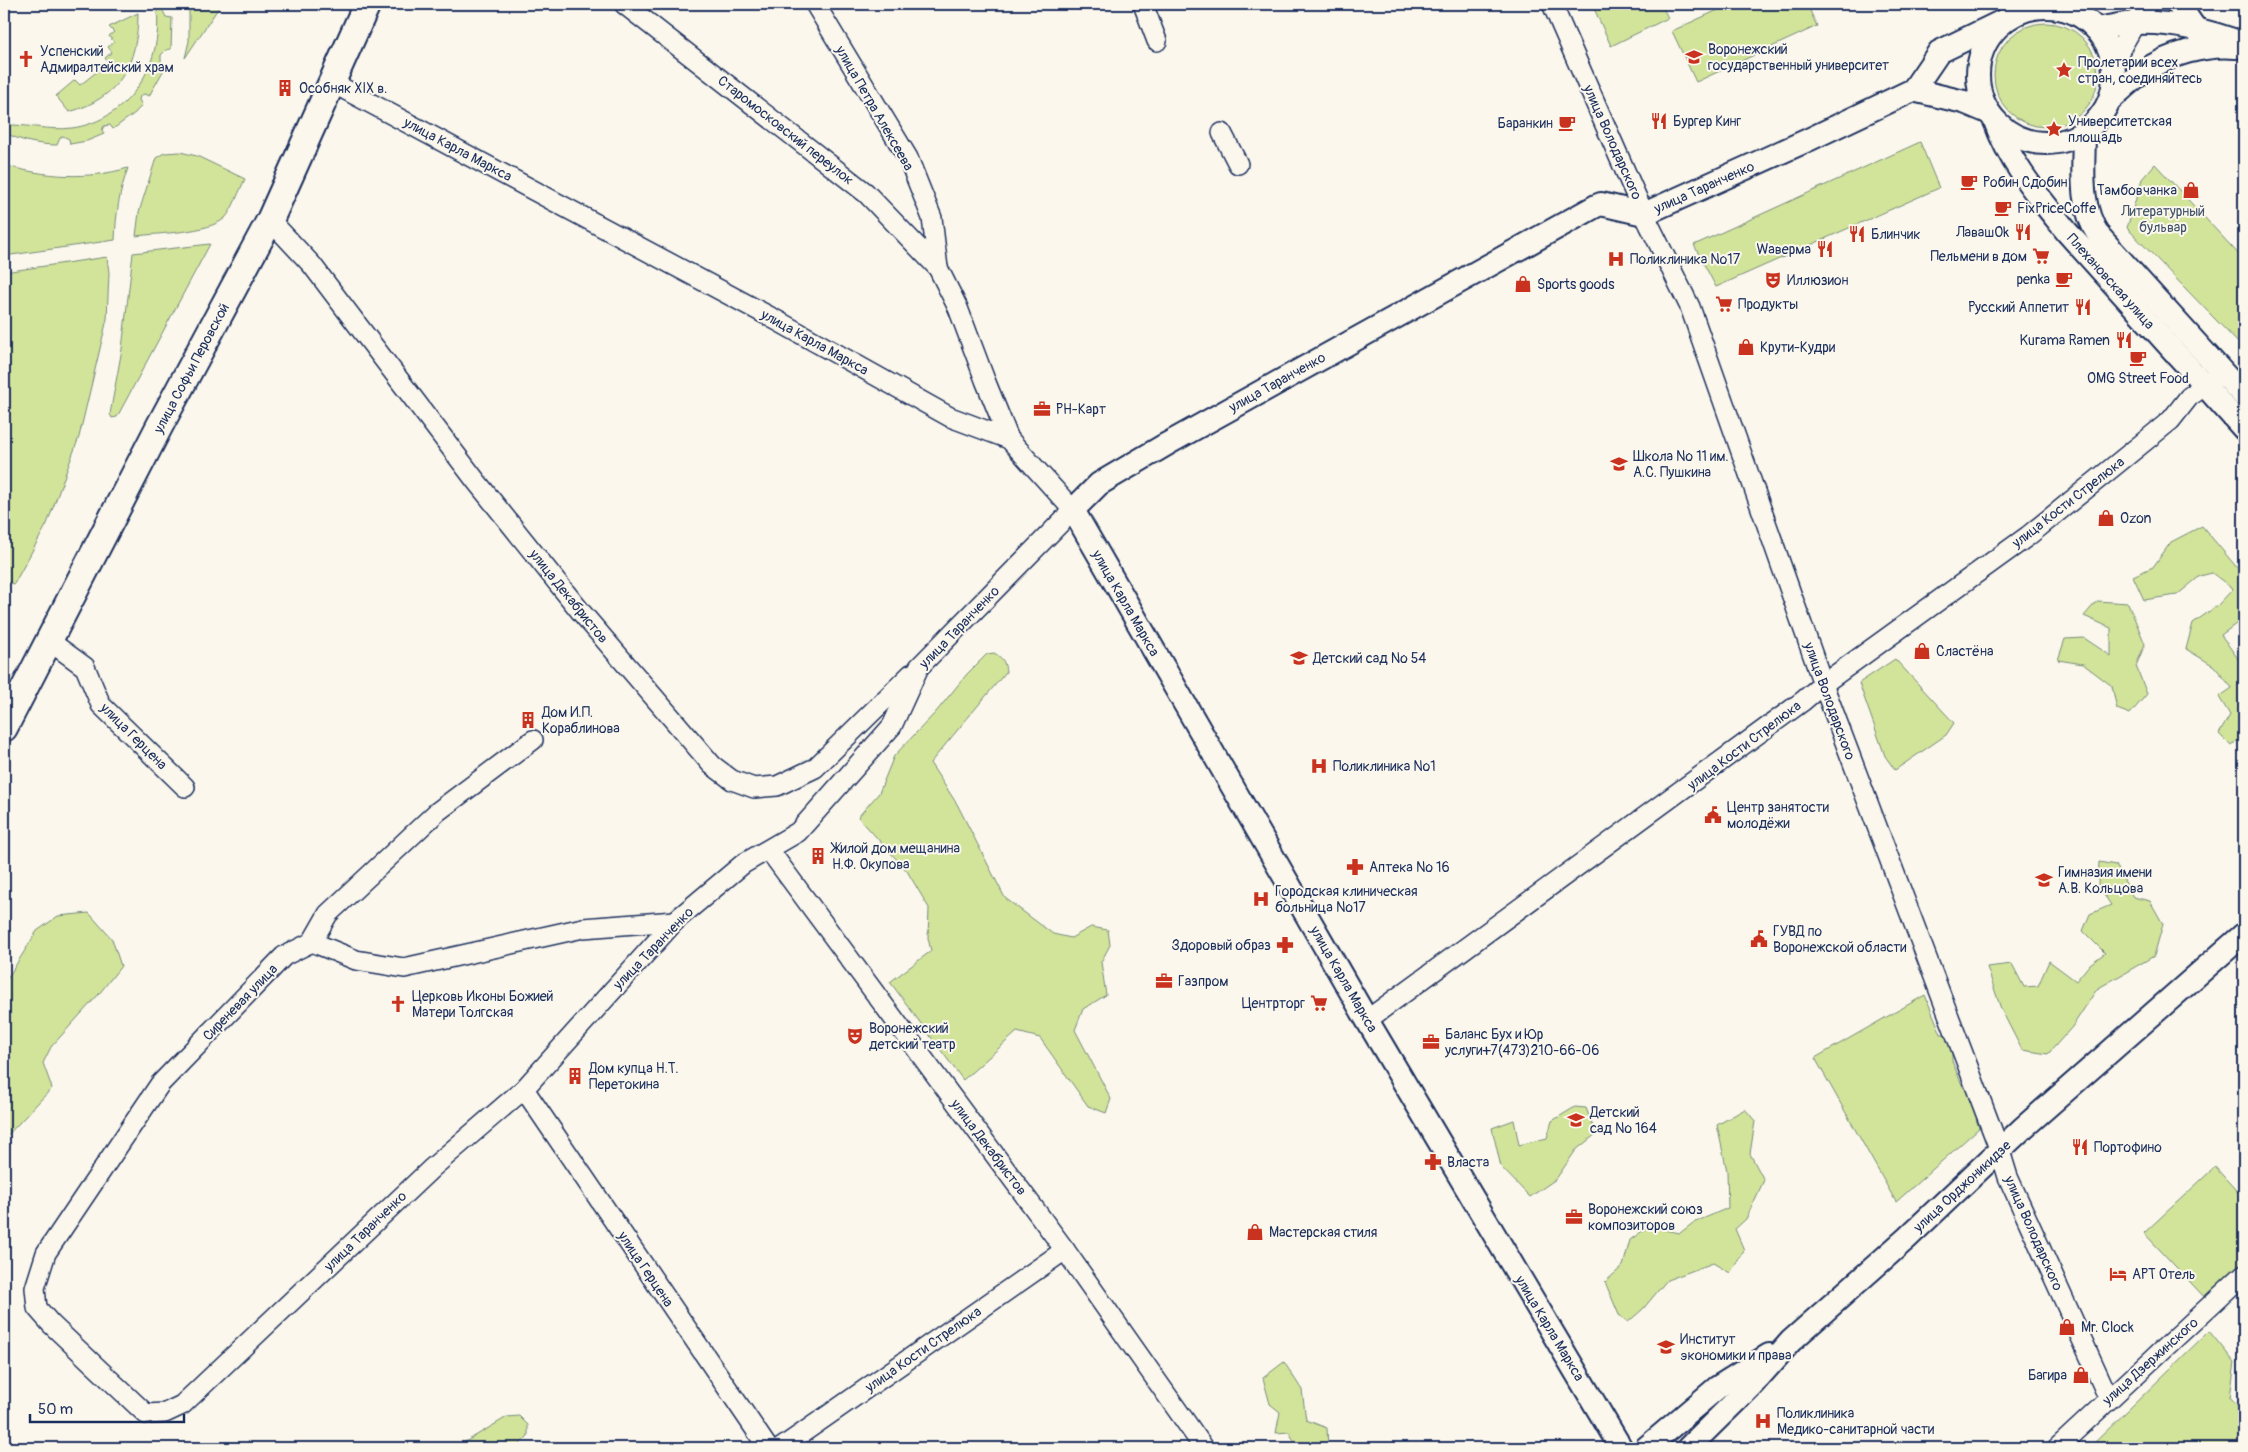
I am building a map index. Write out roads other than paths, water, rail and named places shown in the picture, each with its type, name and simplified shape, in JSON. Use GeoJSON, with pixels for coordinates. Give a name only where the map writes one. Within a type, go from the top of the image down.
{"type":"FeatureCollection","features":[{"type":"Feature","properties":{"kind":"main road","name":"улица Софьи Перовской"},"geometry":{"type":"LineString","coordinates":[[4,728],[48,640],[270,220],[368,4]]}},
{"type":"Feature","properties":{"kind":"street","name":"Старомосковский переулок"},"geometry":{"type":"LineString","coordinates":[[624,4],[866,193],[938,268]]}},
{"type":"Feature","properties":{"kind":"street","name":"улица Петра Алексеева"},"geometry":{"type":"LineString","coordinates":[[815,4],[908,158],[932,218],[938,268],[958,308],[984,380],[1009,439]]}},
{"type":"Feature","properties":{"kind":"street"},"geometry":{"type":"LineString","coordinates":[[1143,4],[1157,41]]}},
{"type":"Feature","properties":{"kind":"street","name":"улица Володарского"},"geometry":{"type":"LineString","coordinates":[[1552,4],[1644,214],[1690,307],[1823,684],[2000,1151],[2008,1177],[2108,1399]]}},
{"type":"Feature","properties":{"kind":"street"},"geometry":{"type":"LineString","coordinates":[[2113,62],[2146,4]]}},
{"type":"Feature","properties":{"kind":"street"},"geometry":{"type":"LineString","coordinates":[[2178,4],[2196,30]]}},
{"type":"Feature","properties":{"kind":"street"},"geometry":{"type":"LineString","coordinates":[[2045,6],[2075,14],[2096,29],[2107,44],[2113,62],[2114,81],[2110,100],[2100,118],[2084,132],[2070,140],[2054,143],[2022,140],[2008,132],[1991,117],[1964,102],[1913,90],[1939,52],[2022,12],[2045,6]]}},
{"type":"Feature","properties":{"kind":"street"},"geometry":{"type":"LineString","coordinates":[[1991,117],[1979,90],[1978,66],[1983,49],[1992,33],[2005,20]]}},
{"type":"Feature","properties":{"kind":"street"},"geometry":{"type":"LineString","coordinates":[[2096,29],[2134,23],[2175,25],[2219,35],[2244,46]]}},
{"type":"Feature","properties":{"kind":"street"},"geometry":{"type":"LineString","coordinates":[[2110,100],[2144,71],[2180,54],[2218,45],[2244,46]]}},
{"type":"Feature","properties":{"kind":"street","name":"улица Карла Маркса"},"geometry":{"type":"LineString","coordinates":[[331,82],[776,320],[950,417],[1009,439],[1073,510],[1368,1020],[1618,1443]]}},
{"type":"Feature","properties":{"kind":"street","name":"улица Таранченко"},"geometry":{"type":"LineString","coordinates":[[146,1414],[165,1413],[182,1405],[432,1168],[524,1089],[675,921],[743,864],[798,832],[892,726],[919,666],[1099,484],[1167,444],[1596,206],[1601,204],[1644,214],[1913,90]]}},
{"type":"Feature","properties":{"kind":"street","name":"Плехановская улица"},"geometry":{"type":"LineString","coordinates":[[1991,117],[2010,157],[2067,232],[2244,429]]}},
{"type":"Feature","properties":{"kind":"street","name":"Плехановская улица"},"geometry":{"type":"LineString","coordinates":[[2084,132],[2084,195],[2091,224],[2099,236],[2244,396]]}},
{"type":"Feature","properties":{"kind":"street"},"geometry":{"type":"LineString","coordinates":[[1222,133],[1238,164]]}},
{"type":"Feature","properties":{"kind":"street","name":"улица Декабристов"},"geometry":{"type":"LineString","coordinates":[[270,220],[312,265],[476,481],[581,612],[712,765],[732,780],[754,788],[777,786],[815,768],[919,666]]}},
{"type":"Feature","properties":{"kind":"street","name":"улица Кости Стрелюка"},"geometry":{"type":"LineString","coordinates":[[1368,1020],[1646,818],[1823,684],[2028,536],[2172,420],[2189,397],[2222,372]]}},
{"type":"Feature","properties":{"kind":"street","name":"улица Герцена"},"geometry":{"type":"LineString","coordinates":[[48,640],[85,667],[101,705],[185,787]]}},
{"type":"Feature","properties":{"kind":"street"},"geometry":{"type":"LineString","coordinates":[[533,740],[437,812],[328,914],[312,942],[356,960],[404,968],[583,928],[675,921]]}},
{"type":"Feature","properties":{"kind":"street","name":"улица Декабристов"},"geometry":{"type":"LineString","coordinates":[[768,850],[1065,1250],[1204,1448]]}},
{"type":"Feature","properties":{"kind":"street","name":"улица Орджоникидзе"},"geometry":{"type":"LineString","coordinates":[[1688,1448],[1751,1386],[1791,1341],[2023,1128],[2244,934]]}},
{"type":"Feature","properties":{"kind":"street","name":"Сиреневая улица"},"geometry":{"type":"LineString","coordinates":[[146,1414],[51,1324],[37,1308],[35,1288],[46,1253],[160,1084],[284,956],[312,942]]}},
{"type":"Feature","properties":{"kind":"street","name":"улица Герцена"},"geometry":{"type":"LineString","coordinates":[[524,1089],[768,1448]]}},
{"type":"Feature","properties":{"kind":"street","name":"улица Кости Стрелюка"},"geometry":{"type":"LineString","coordinates":[[781,1448],[1065,1250]]}},
{"type":"Feature","properties":{"kind":"street","name":"улица Дзержинского"},"geometry":{"type":"LineString","coordinates":[[2057,1448],[2244,1274]]}},
{"type":"Feature","properties":{"kind":"street"},"geometry":{"type":"LineString","coordinates":[[1646,1448],[1718,1387],[1791,1341]]}},
{"type":"Feature","properties":{"kind":"place","name":"Воронежский государственный университет"},"geometry":{"type":"Point","coordinates":[1694,57]}},
{"type":"Feature","properties":{"kind":"place","name":"Успенский Адмиралтейский храм"},"geometry":{"type":"Point","coordinates":[26,59]}},
{"type":"Feature","properties":{"kind":"place","name":"Пролетарии всех стран, соединяйтесь"},"geometry":{"type":"Point","coordinates":[2064,70]}},
{"type":"Feature","properties":{"kind":"place","name":"Особняк XIX в."},"geometry":{"type":"Point","coordinates":[285,88]}},
{"type":"Feature","properties":{"kind":"place","name":"Бургер Кинг"},"geometry":{"type":"Point","coordinates":[1659,121]}},
{"type":"Feature","properties":{"kind":"place","name":"Баранкин"},"geometry":{"type":"Point","coordinates":[1567,123]}},
{"type":"Feature","properties":{"kind":"place","name":"Университетская площадь"},"geometry":{"type":"Point","coordinates":[2054,129]}},
{"type":"Feature","properties":{"kind":"place","name":"Робин Сдобин"},"geometry":{"type":"Point","coordinates":[1969,182]}},
{"type":"Feature","properties":{"kind":"place","name":"Тамбовчанка"},"geometry":{"type":"Point","coordinates":[2191,190]}},
{"type":"Feature","properties":{"kind":"place","name":"FixPriceCoffe"},"geometry":{"type":"Point","coordinates":[2003,208]}},
{"type":"Feature","properties":{"kind":"place","name":"ЛавашOk"},"geometry":{"type":"Point","coordinates":[2023,232]}},
{"type":"Feature","properties":{"kind":"place","name":"Блинчик"},"geometry":{"type":"Point","coordinates":[1857,234]}},
{"type":"Feature","properties":{"kind":"place","name":"Wаверма"},"geometry":{"type":"Point","coordinates":[1825,249]}},
{"type":"Feature","properties":{"kind":"place","name":"Пельмени в дом"},"geometry":{"type":"Point","coordinates":[2041,256]}},
{"type":"Feature","properties":{"kind":"place","name":"Поликлиника №17"},"geometry":{"type":"Point","coordinates":[1616,259]}},
{"type":"Feature","properties":{"kind":"place","name":"penka"},"geometry":{"type":"Point","coordinates":[2064,279]}},
{"type":"Feature","properties":{"kind":"place","name":"Иллюзион"},"geometry":{"type":"Point","coordinates":[1773,280]}},
{"type":"Feature","properties":{"kind":"place","name":"Sports goods"},"geometry":{"type":"Point","coordinates":[1523,284]}},
{"type":"Feature","properties":{"kind":"place","name":"Продукты"},"geometry":{"type":"Point","coordinates":[1724,304]}},
{"type":"Feature","properties":{"kind":"place","name":"Русский Аппетит"},"geometry":{"type":"Point","coordinates":[2083,307]}},
{"type":"Feature","properties":{"kind":"place","name":"Kurama Ramen"},"geometry":{"type":"Point","coordinates":[2124,340]}},
{"type":"Feature","properties":{"kind":"place","name":"Крути-Кудри"},"geometry":{"type":"Point","coordinates":[1746,347]}},
{"type":"Feature","properties":{"kind":"place","name":"OMG Street Food"},"geometry":{"type":"Point","coordinates":[2138,358]}},
{"type":"Feature","properties":{"kind":"place","name":"РН-Карт"},"geometry":{"type":"Point","coordinates":[1042,409]}},
{"type":"Feature","properties":{"kind":"place","name":"Школа № 11 им. А.С. Пушкина"},"geometry":{"type":"Point","coordinates":[1619,464]}},
{"type":"Feature","properties":{"kind":"place","name":"Ozon"},"geometry":{"type":"Point","coordinates":[2106,518]}},
{"type":"Feature","properties":{"kind":"place","name":"Сластёна"},"geometry":{"type":"Point","coordinates":[1922,651]}},
{"type":"Feature","properties":{"kind":"place","name":"Детский сад № 54"},"geometry":{"type":"Point","coordinates":[1299,658]}},
{"type":"Feature","properties":{"kind":"place","name":"Дом И.П. Кораблинова"},"geometry":{"type":"Point","coordinates":[528,720]}},
{"type":"Feature","properties":{"kind":"place","name":"Поликлиника №1"},"geometry":{"type":"Point","coordinates":[1319,766]}},
{"type":"Feature","properties":{"kind":"place","name":"Центр занятости молодёжи"},"geometry":{"type":"Point","coordinates":[1713,815]}},
{"type":"Feature","properties":{"kind":"place","name":"Жилой дом мещанина Н.Ф. Окупова"},"geometry":{"type":"Point","coordinates":[818,856]}},
{"type":"Feature","properties":{"kind":"place","name":"Аптека № 16"},"geometry":{"type":"Point","coordinates":[1355,867]}},
{"type":"Feature","properties":{"kind":"place","name":"Гимназия имени А.В. Кольцова"},"geometry":{"type":"Point","coordinates":[2044,880]}},
{"type":"Feature","properties":{"kind":"place","name":"Городская клиническая больница №17"},"geometry":{"type":"Point","coordinates":[1261,899]}},
{"type":"Feature","properties":{"kind":"place","name":"ГУВД по Воронежской области"},"geometry":{"type":"Point","coordinates":[1759,939]}},
{"type":"Feature","properties":{"kind":"place","name":"Здоровый образ"},"geometry":{"type":"Point","coordinates":[1285,945]}},
{"type":"Feature","properties":{"kind":"place","name":"Газпром"},"geometry":{"type":"Point","coordinates":[1164,981]}},
{"type":"Feature","properties":{"kind":"place","name":"Центрторг"},"geometry":{"type":"Point","coordinates":[1319,1003]}},
{"type":"Feature","properties":{"kind":"place","name":"Церковь Иконы Божией Матери Толгская"},"geometry":{"type":"Point","coordinates":[398,1004]}},
{"type":"Feature","properties":{"kind":"place","name":"Воронежский детский театр"},"geometry":{"type":"Point","coordinates":[855,1036]}},
{"type":"Feature","properties":{"kind":"place","name":"Баланс Бух и Юр услуги+7(473)210-66-06"},"geometry":{"type":"Point","coordinates":[1431,1042]}},
{"type":"Feature","properties":{"kind":"place","name":"Дом купца Н.Т. Перетокина"},"geometry":{"type":"Point","coordinates":[575,1076]}},
{"type":"Feature","properties":{"kind":"place","name":"Детский сад № 164"},"geometry":{"type":"Point","coordinates":[1576,1120]}},
{"type":"Feature","properties":{"kind":"place","name":"Портофино"},"geometry":{"type":"Point","coordinates":[2080,1147]}},
{"type":"Feature","properties":{"kind":"place","name":"Власта"},"geometry":{"type":"Point","coordinates":[1433,1162]}},
{"type":"Feature","properties":{"kind":"place","name":"Воронежский союз композиторов"},"geometry":{"type":"Point","coordinates":[1574,1217]}},
{"type":"Feature","properties":{"kind":"place","name":"Мастерская стиля"},"geometry":{"type":"Point","coordinates":[1255,1232]}},
{"type":"Feature","properties":{"kind":"place","name":"АРТ Отель"},"geometry":{"type":"Point","coordinates":[2118,1274]}},
{"type":"Feature","properties":{"kind":"place","name":"Mr. Clock"},"geometry":{"type":"Point","coordinates":[2067,1327]}},
{"type":"Feature","properties":{"kind":"place","name":"Институт экономики и права"},"geometry":{"type":"Point","coordinates":[1666,1347]}},
{"type":"Feature","properties":{"kind":"place","name":"Багира"},"geometry":{"type":"Point","coordinates":[2081,1375]}},
{"type":"Feature","properties":{"kind":"place","name":"Поликлиника Медико-санитарной части"},"geometry":{"type":"Point","coordinates":[1763,1421]}},
{"type":"Feature","properties":{"kind":"park label","name":"Литературный бульвар"},"geometry":{"type":"Point","coordinates":[2163,220]}}]}
